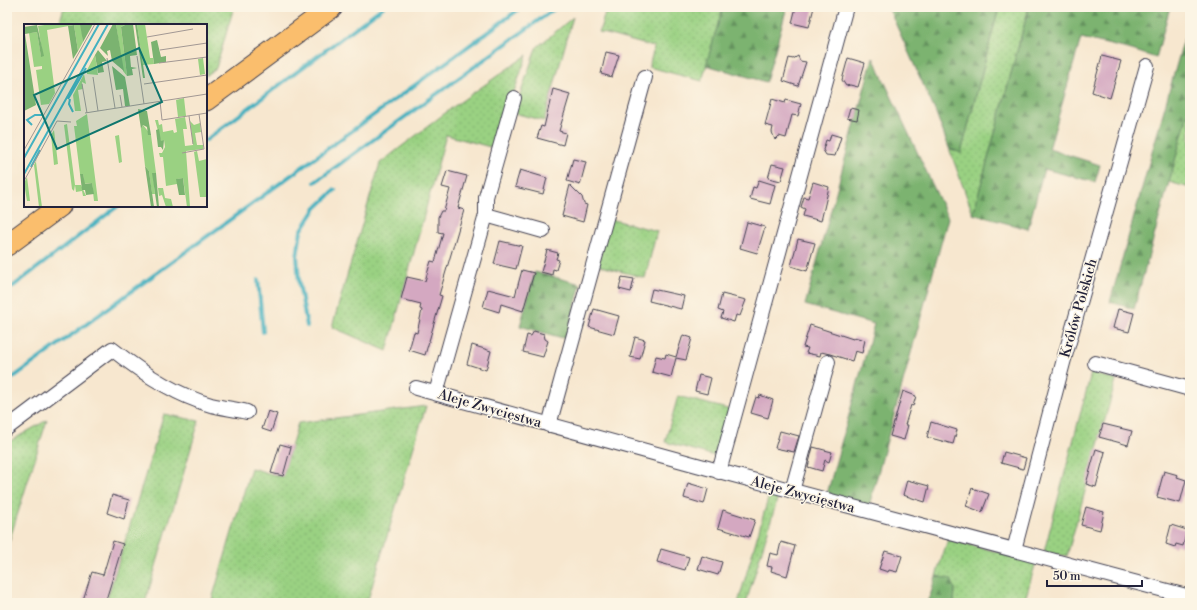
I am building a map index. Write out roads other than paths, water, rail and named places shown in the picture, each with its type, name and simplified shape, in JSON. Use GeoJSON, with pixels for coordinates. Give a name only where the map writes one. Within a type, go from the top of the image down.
{"type":"FeatureCollection","features":[{"type":"Feature","properties":{"kind":"highway"},"geometry":{"type":"LineString","coordinates":[[207,99],[332,7]]}},
{"type":"Feature","properties":{"kind":"highway"},"geometry":{"type":"LineString","coordinates":[[7,245],[59,207]]}},
{"type":"Feature","properties":{"kind":"street"},"geometry":{"type":"LineString","coordinates":[[719,472],[846,7]]}},
{"type":"Feature","properties":{"kind":"street","name":"Królów Polskich"},"geometry":{"type":"LineString","coordinates":[[1014,550],[1063,362],[1147,66]]}},
{"type":"Feature","properties":{"kind":"street"},"geometry":{"type":"LineString","coordinates":[[549,424],[645,78]]}},
{"type":"Feature","properties":{"kind":"street"},"geometry":{"type":"LineString","coordinates":[[436,393],[486,215],[486,197],[514,98]]}},
{"type":"Feature","properties":{"kind":"street"},"geometry":{"type":"LineString","coordinates":[[486,215],[542,230]]}},
{"type":"Feature","properties":{"kind":"street"},"geometry":{"type":"LineString","coordinates":[[7,428],[112,349],[150,376],[183,394],[210,404],[247,412]]}},
{"type":"Feature","properties":{"kind":"street"},"geometry":{"type":"LineString","coordinates":[[792,491],[828,362]]}},
{"type":"Feature","properties":{"kind":"street"},"geometry":{"type":"LineString","coordinates":[[1095,363],[1190,389]]}},
{"type":"Feature","properties":{"kind":"street","name":"Aleje Zwycięstwa"},"geometry":{"type":"LineString","coordinates":[[416,388],[719,472],[1014,550],[1172,598],[1190,598]]}},
{"type":"Feature","properties":{"kind":"waterway"},"geometry":{"type":"LineString","coordinates":[[207,139],[383,7]]}},
{"type":"Feature","properties":{"kind":"waterway"},"geometry":{"type":"LineString","coordinates":[[7,382],[522,7]]}},
{"type":"Feature","properties":{"kind":"waterway"},"geometry":{"type":"LineString","coordinates":[[315,182],[557,7]]}},
{"type":"Feature","properties":{"kind":"waterway"},"geometry":{"type":"LineString","coordinates":[[307,326],[299,283],[297,256],[301,231],[316,208],[335,190]]}},
{"type":"Feature","properties":{"kind":"waterway"},"geometry":{"type":"LineString","coordinates":[[7,291],[117,207]]}},
{"type":"Feature","properties":{"kind":"waterway"},"geometry":{"type":"LineString","coordinates":[[258,280],[263,332]]}}]}
